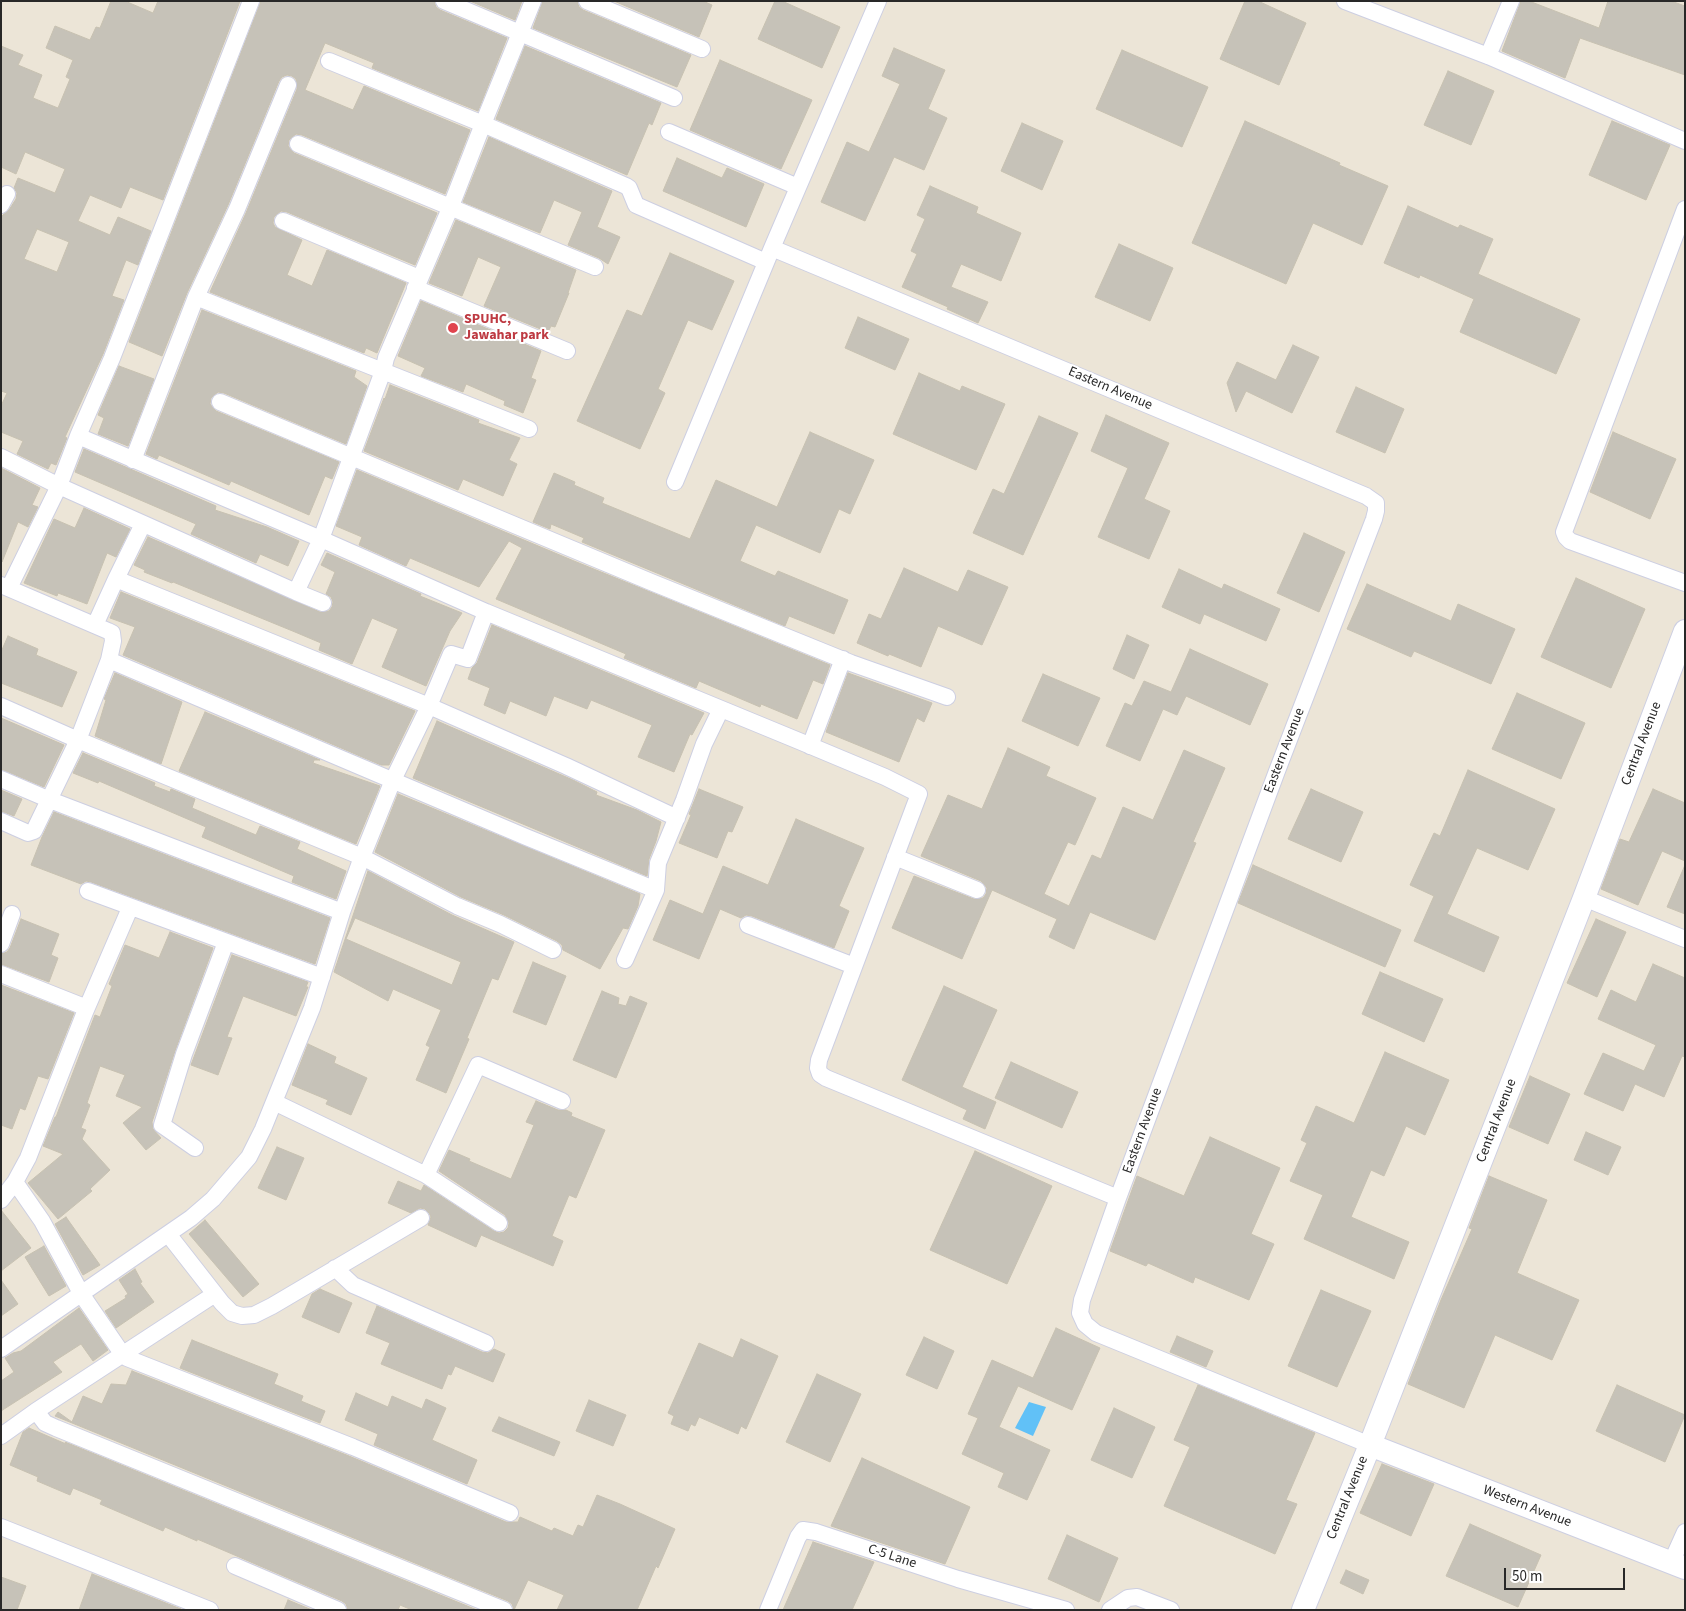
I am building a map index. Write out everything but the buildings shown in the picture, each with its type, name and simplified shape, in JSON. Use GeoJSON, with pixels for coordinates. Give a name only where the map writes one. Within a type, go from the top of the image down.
{"type":"FeatureCollection","features":[{"type":"Feature","properties":{"kind":"street"},"geometry":{"type":"LineString","coordinates":[[1,822],[31,833],[34,831],[78,740],[109,660],[113,640],[112,633],[5,587],[59,486],[78,436],[112,358],[251,1]]}},
{"type":"Feature","properties":{"kind":"street"},"geometry":{"type":"LineString","coordinates":[[444,1],[674,98]]}},
{"type":"Feature","properties":{"kind":"street"},"geometry":{"type":"LineString","coordinates":[[296,592],[321,539],[352,458],[386,358],[451,206],[482,124],[533,1]]}},
{"type":"Feature","properties":{"kind":"street"},"geometry":{"type":"LineString","coordinates":[[587,1],[702,49]]}},
{"type":"Feature","properties":{"kind":"street"},"geometry":{"type":"LineString","coordinates":[[675,482],[769,255],[878,1]]}},
{"type":"Feature","properties":{"kind":"street"},"geometry":{"type":"LineString","coordinates":[[1345,1],[1488,56],[1685,141]]}},
{"type":"Feature","properties":{"kind":"street"},"geometry":{"type":"LineString","coordinates":[[1488,56],[1511,1]]}},
{"type":"Feature","properties":{"kind":"street"},"geometry":{"type":"LineString","coordinates":[[329,61],[626,186],[629,188],[636,205],[769,255]]}},
{"type":"Feature","properties":{"kind":"street"},"geometry":{"type":"LineString","coordinates":[[134,460],[196,297],[237,209],[288,85]]}},
{"type":"Feature","properties":{"kind":"street"},"geometry":{"type":"LineString","coordinates":[[669,132],[798,187]]}},
{"type":"Feature","properties":{"kind":"street"},"geometry":{"type":"LineString","coordinates":[[298,144],[596,267]]}},
{"type":"Feature","properties":{"kind":"street"},"geometry":{"type":"LineString","coordinates":[[1685,209],[1564,532],[1570,541],[1685,583]]}},
{"type":"Feature","properties":{"kind":"street"},"geometry":{"type":"LineString","coordinates":[[283,221],[567,351]]}},
{"type":"Feature","properties":{"kind":"street","name":"Eastern Avenue"},"geometry":{"type":"LineString","coordinates":[[769,255],[1366,496],[1376,503],[1374,519],[1277,771],[1118,1198],[1082,1300],[1080,1313],[1085,1324],[1096,1333],[1370,1445]]}},
{"type":"Feature","properties":{"kind":"street"},"geometry":{"type":"LineString","coordinates":[[196,297],[529,429]]}},
{"type":"Feature","properties":{"kind":"street"},"geometry":{"type":"LineString","coordinates":[[220,402],[651,582],[843,659],[946,697]]}},
{"type":"Feature","properties":{"kind":"street"},"geometry":{"type":"LineString","coordinates":[[78,436],[321,539],[486,612],[884,777],[919,794],[819,1060],[818,1068],[820,1074],[1118,1198]]}},
{"type":"Feature","properties":{"kind":"street"},"geometry":{"type":"LineString","coordinates":[[1,457],[59,486],[323,603]]}},
{"type":"Feature","properties":{"kind":"street"},"geometry":{"type":"LineString","coordinates":[[95,625],[143,524]]}},
{"type":"Feature","properties":{"kind":"street"},"geometry":{"type":"LineString","coordinates":[[116,579],[430,706],[566,766],[677,818]]}},
{"type":"Feature","properties":{"kind":"street"},"geometry":{"type":"LineString","coordinates":[[1,1350],[192,1218],[213,1199],[249,1157],[274,1102],[312,1008],[342,912],[393,780],[430,706],[451,654],[468,659],[486,612]]}},
{"type":"Feature","properties":{"kind":"street","name":"Central Avenue"},"geometry":{"type":"LineString","coordinates":[[1303,1610],[1370,1445],[1584,898],[1685,631]]}},
{"type":"Feature","properties":{"kind":"street"},"geometry":{"type":"LineString","coordinates":[[810,746],[843,659]]}},
{"type":"Feature","properties":{"kind":"street"},"geometry":{"type":"LineString","coordinates":[[109,660],[526,837],[656,890]]}},
{"type":"Feature","properties":{"kind":"street"},"geometry":{"type":"LineString","coordinates":[[1,706],[78,740],[362,857],[457,906],[500,924],[552,950]]}},
{"type":"Feature","properties":{"kind":"street"},"geometry":{"type":"LineString","coordinates":[[625,960],[656,890],[658,862],[677,818],[704,744],[721,709]]}},
{"type":"Feature","properties":{"kind":"street"},"geometry":{"type":"LineString","coordinates":[[1,779],[50,800],[342,912]]}},
{"type":"Feature","properties":{"kind":"street"},"geometry":{"type":"LineString","coordinates":[[895,857],[977,890]]}},
{"type":"Feature","properties":{"kind":"street"},"geometry":{"type":"LineString","coordinates":[[88,891],[322,977]]}},
{"type":"Feature","properties":{"kind":"street"},"geometry":{"type":"LineString","coordinates":[[1584,898],[1685,939]]}},
{"type":"Feature","properties":{"kind":"street"},"geometry":{"type":"LineString","coordinates":[[1,1200],[15,1182],[28,1158],[85,1012],[130,908]]}},
{"type":"Feature","properties":{"kind":"street"},"geometry":{"type":"LineString","coordinates":[[1,944],[12,914]]}},
{"type":"Feature","properties":{"kind":"street"},"geometry":{"type":"LineString","coordinates":[[748,925],[854,966]]}},
{"type":"Feature","properties":{"kind":"street"},"geometry":{"type":"LineString","coordinates":[[195,1148],[162,1125],[184,1054],[226,942]]}},
{"type":"Feature","properties":{"kind":"street"},"geometry":{"type":"LineString","coordinates":[[1,974],[82,1006],[85,1012]]}},
{"type":"Feature","properties":{"kind":"street"},"geometry":{"type":"LineString","coordinates":[[426,1175],[478,1065],[562,1101]]}},
{"type":"Feature","properties":{"kind":"street"},"geometry":{"type":"LineString","coordinates":[[274,1102],[426,1175],[499,1223]]}},
{"type":"Feature","properties":{"kind":"street"},"geometry":{"type":"LineString","coordinates":[[15,1182],[42,1221],[82,1295],[123,1355],[138,1363],[353,1447],[510,1513]]}},
{"type":"Feature","properties":{"kind":"street"},"geometry":{"type":"LineString","coordinates":[[168,1234],[232,1313],[242,1316],[254,1315],[421,1218]]}},
{"type":"Feature","properties":{"kind":"street"},"geometry":{"type":"LineString","coordinates":[[335,1268],[353,1285],[486,1342]]}},
{"type":"Feature","properties":{"kind":"street"},"geometry":{"type":"LineString","coordinates":[[1,1436],[215,1294]]}},
{"type":"Feature","properties":{"kind":"street"},"geometry":{"type":"LineString","coordinates":[[36,1411],[46,1423],[56,1428],[504,1610]]}},
{"type":"Feature","properties":{"kind":"street","name":"Western Avenue"},"geometry":{"type":"LineString","coordinates":[[1370,1445],[1678,1566]]}},
{"type":"Feature","properties":{"kind":"street"},"geometry":{"type":"LineString","coordinates":[[1,1527],[210,1610]]}},
{"type":"Feature","properties":{"kind":"street","name":"C-5 Lane"},"geometry":{"type":"LineString","coordinates":[[768,1610],[798,1537],[803,1530],[816,1532],[958,1579],[1066,1610]]}},
{"type":"Feature","properties":{"kind":"street"},"geometry":{"type":"LineString","coordinates":[[1678,1566],[1685,1532]]}},
{"type":"Feature","properties":{"kind":"street"},"geometry":{"type":"LineString","coordinates":[[235,1566],[338,1610]]}},
{"type":"Feature","properties":{"kind":"street"},"geometry":{"type":"LineString","coordinates":[[1110,1610],[1128,1598],[1133,1597],[1141,1598],[1171,1610]]}},
{"type":"Feature","properties":{"kind":"water"},"geometry":{"type":"Polygon","coordinates":[[[1029,1402],[1046,1407],[1033,1436],[1015,1428],[1029,1402]]]}},
{"type":"Feature","properties":{"kind":"place","name":"SPUHC, Jawahar park"},"geometry":{"type":"Point","coordinates":[453,328]}}]}
